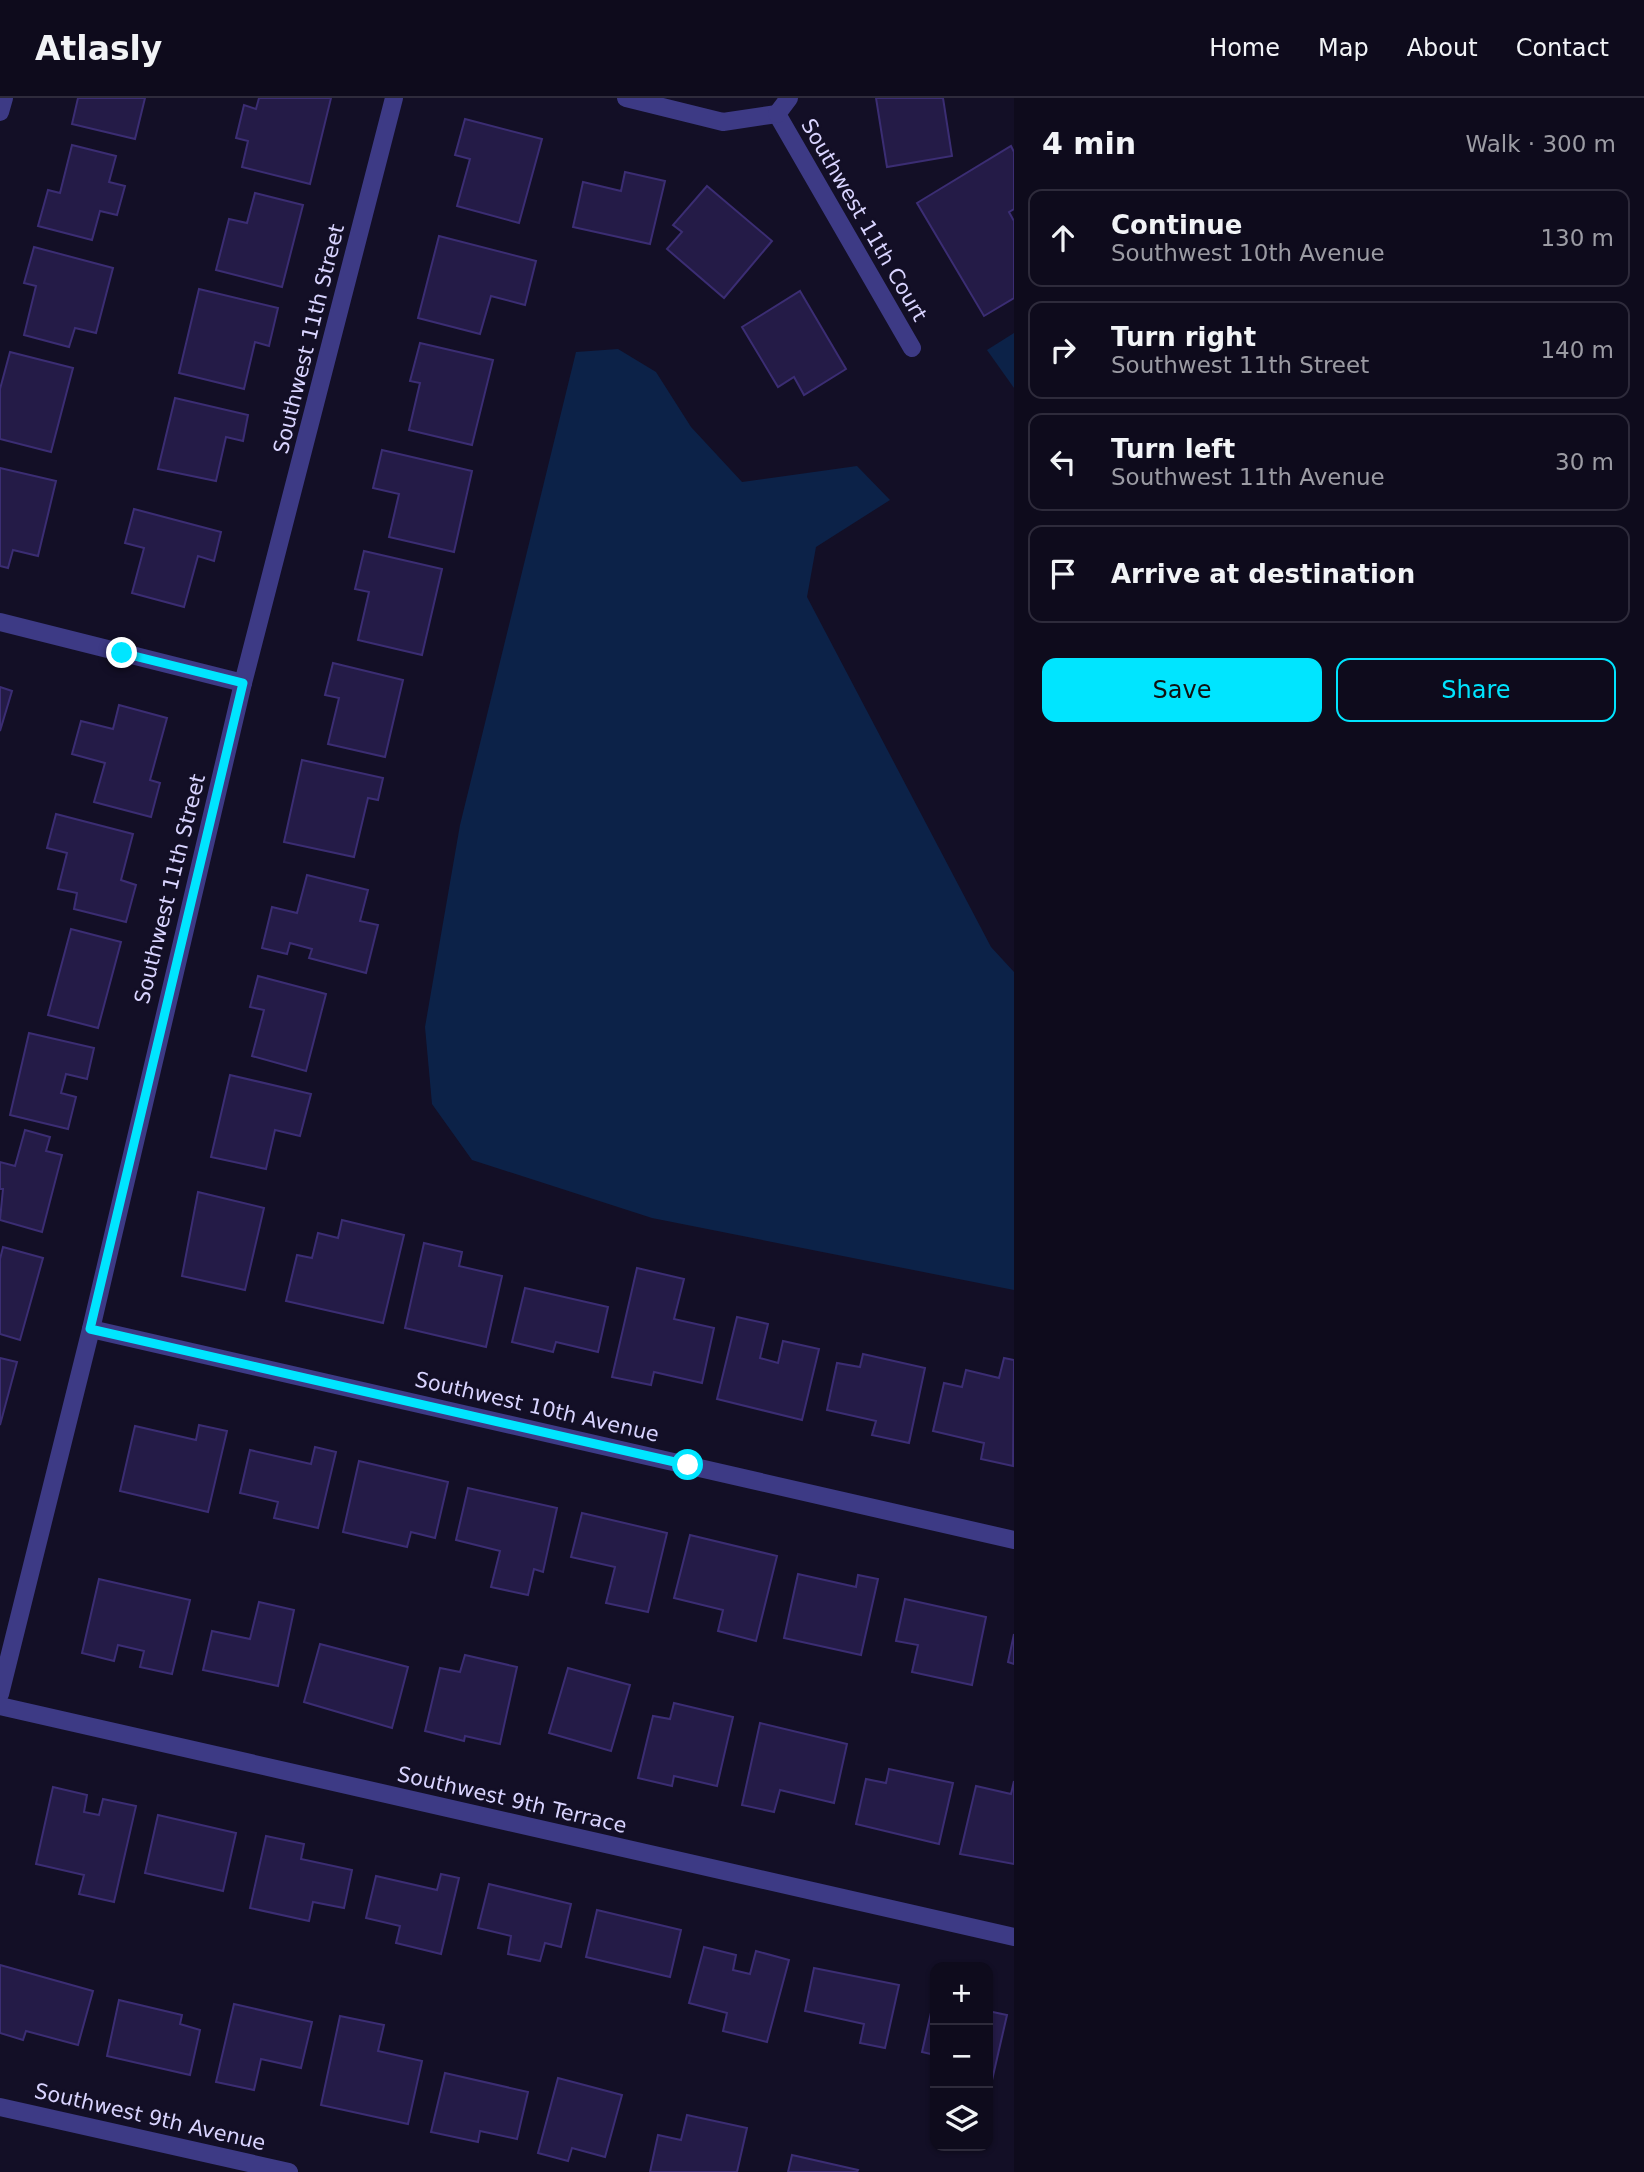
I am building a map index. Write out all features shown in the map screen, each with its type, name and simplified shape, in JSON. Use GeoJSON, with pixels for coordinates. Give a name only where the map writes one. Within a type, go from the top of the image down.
{"type":"FeatureCollection","features":[{"type":"Feature","properties":{"kind":"street"},"geometry":{"type":"LineString","coordinates":[[0,112],[4,98]]}},
{"type":"Feature","properties":{"kind":"street","name":"Southwest 11th Street"},"geometry":{"type":"LineString","coordinates":[[0,1694],[90,1329],[243,683],[394,98]]}},
{"type":"Feature","properties":{"kind":"street"},"geometry":{"type":"LineString","coordinates":[[626,98],[723,122],[778,114],[789,98]]}},
{"type":"Feature","properties":{"kind":"street","name":"Southwest 11th Court"},"geometry":{"type":"LineString","coordinates":[[778,114],[912,348]]}},
{"type":"Feature","properties":{"kind":"street"},"geometry":{"type":"LineString","coordinates":[[0,622],[243,683]]}},
{"type":"Feature","properties":{"kind":"street","name":"Southwest 10th Avenue"},"geometry":{"type":"LineString","coordinates":[[90,1329],[1014,1540]]}},
{"type":"Feature","properties":{"kind":"street","name":"Southwest 9th Terrace"},"geometry":{"type":"LineString","coordinates":[[0,1706],[1014,1937]]}},
{"type":"Feature","properties":{"kind":"street","name":"Southwest 9th Avenue"},"geometry":{"type":"LineString","coordinates":[[0,2107],[289,2172]]}},
{"type":"Feature","properties":{"kind":"water"},"geometry":{"type":"Polygon","coordinates":[[[1014,333],[1014,388],[987,350],[1014,333]]]}},
{"type":"Feature","properties":{"kind":"water"},"geometry":{"type":"Polygon","coordinates":[[[618,349],[656,372],[691,427],[742,482],[857,466],[890,500],[816,547],[807,597],[991,947],[1014,972],[1014,1290],[652,1218],[472,1160],[432,1104],[425,1027],[460,825],[576,352],[618,349]]]}},
{"type":"Feature","properties":{"kind":"building"},"geometry":{"type":"Polygon","coordinates":[[[78,98],[145,98],[135,139],[72,124],[78,98]]]}},
{"type":"Feature","properties":{"kind":"building"},"geometry":{"type":"Polygon","coordinates":[[[259,98],[331,98],[310,184],[242,167],[248,141],[236,138],[244,105],[256,109],[259,98]]]}},
{"type":"Feature","properties":{"kind":"building"},"geometry":{"type":"Polygon","coordinates":[[[876,98],[943,98],[952,156],[887,167],[876,98]]]}},
{"type":"Feature","properties":{"kind":"building"},"geometry":{"type":"Polygon","coordinates":[[[465,119],[542,139],[519,223],[457,206],[470,159],[455,155],[465,119]]]}},
{"type":"Feature","properties":{"kind":"building"},"geometry":{"type":"Polygon","coordinates":[[[72,145],[116,156],[109,182],[125,186],[117,215],[100,211],[92,240],[38,226],[48,190],[60,193],[72,145]]]}},
{"type":"Feature","properties":{"kind":"building"},"geometry":{"type":"Polygon","coordinates":[[[1011,146],[1014,152],[1014,209],[1009,212],[1014,221],[1014,298],[984,316],[917,203],[1011,146]]]}},
{"type":"Feature","properties":{"kind":"building"},"geometry":{"type":"Polygon","coordinates":[[[625,172],[665,181],[650,244],[573,227],[583,182],[621,191],[625,172]]]}},
{"type":"Feature","properties":{"kind":"building"},"geometry":{"type":"Polygon","coordinates":[[[707,186],[772,241],[724,298],[667,249],[682,232],[673,225],[707,186]]]}},
{"type":"Feature","properties":{"kind":"building"},"geometry":{"type":"Polygon","coordinates":[[[255,193],[303,205],[282,287],[216,270],[229,219],[247,223],[255,193]]]}},
{"type":"Feature","properties":{"kind":"building"},"geometry":{"type":"Polygon","coordinates":[[[439,236],[536,261],[525,305],[491,296],[480,334],[418,318],[439,236]]]}},
{"type":"Feature","properties":{"kind":"building"},"geometry":{"type":"Polygon","coordinates":[[[34,247],[113,268],[96,333],[75,328],[69,347],[24,335],[36,286],[24,283],[34,247]]]}},
{"type":"Feature","properties":{"kind":"building"},"geometry":{"type":"Polygon","coordinates":[[[199,289],[278,308],[269,346],[255,342],[244,389],[179,373],[199,289]]]}},
{"type":"Feature","properties":{"kind":"building"},"geometry":{"type":"Polygon","coordinates":[[[800,291],[846,369],[804,395],[794,377],[778,387],[742,327],[800,291]]]}},
{"type":"Feature","properties":{"kind":"building"},"geometry":{"type":"Polygon","coordinates":[[[420,343],[493,360],[472,445],[409,430],[420,383],[410,381],[420,343]]]}},
{"type":"Feature","properties":{"kind":"building"},"geometry":{"type":"Polygon","coordinates":[[[10,352],[73,368],[51,452],[0,439],[0,389],[10,352]]]}},
{"type":"Feature","properties":{"kind":"building"},"geometry":{"type":"Polygon","coordinates":[[[175,398],[248,415],[243,441],[226,437],[216,481],[158,469],[175,398]]]}},
{"type":"Feature","properties":{"kind":"building"},"geometry":{"type":"Polygon","coordinates":[[[382,450],[472,471],[454,552],[389,537],[399,494],[373,488],[382,450]]]}},
{"type":"Feature","properties":{"kind":"building"},"geometry":{"type":"Polygon","coordinates":[[[0,468],[56,481],[38,556],[13,550],[8,568],[0,566],[0,468]]]}},
{"type":"Feature","properties":{"kind":"building"},"geometry":{"type":"Polygon","coordinates":[[[134,509],[221,532],[214,561],[198,556],[184,607],[132,593],[144,548],[125,543],[134,509]]]}},
{"type":"Feature","properties":{"kind":"building"},"geometry":{"type":"Polygon","coordinates":[[[364,551],[442,569],[422,655],[358,640],[369,592],[355,589],[364,551]]]}},
{"type":"Feature","properties":{"kind":"building"},"geometry":{"type":"Polygon","coordinates":[[[333,663],[403,680],[385,757],[328,744],[339,698],[325,695],[333,663]]]}},
{"type":"Feature","properties":{"kind":"building"},"geometry":{"type":"Polygon","coordinates":[[[0,687],[12,691],[0,731],[0,687]]]}},
{"type":"Feature","properties":{"kind":"building"},"geometry":{"type":"Polygon","coordinates":[[[119,705],[167,718],[150,780],[160,783],[151,817],[94,802],[105,763],[72,754],[81,721],[113,729],[119,705]]]}},
{"type":"Feature","properties":{"kind":"building"},"geometry":{"type":"Polygon","coordinates":[[[302,760],[383,778],[378,800],[368,798],[354,857],[284,842],[302,760]]]}},
{"type":"Feature","properties":{"kind":"building"},"geometry":{"type":"Polygon","coordinates":[[[56,814],[133,834],[121,880],[136,885],[126,922],[74,909],[77,893],[58,889],[67,853],[47,848],[56,814]]]}},
{"type":"Feature","properties":{"kind":"building"},"geometry":{"type":"Polygon","coordinates":[[[307,875],[368,890],[360,921],[378,925],[366,973],[309,958],[312,949],[290,943],[287,954],[262,948],[272,907],[297,913],[307,875]]]}},
{"type":"Feature","properties":{"kind":"building"},"geometry":{"type":"Polygon","coordinates":[[[71,929],[121,942],[98,1028],[48,1015],[71,929]]]}},
{"type":"Feature","properties":{"kind":"building"},"geometry":{"type":"Polygon","coordinates":[[[258,976],[326,994],[306,1071],[252,1056],[264,1010],[250,1007],[258,976]]]}},
{"type":"Feature","properties":{"kind":"building"},"geometry":{"type":"Polygon","coordinates":[[[29,1033],[94,1048],[87,1079],[66,1074],[61,1093],[76,1097],[68,1129],[10,1115],[29,1033]]]}},
{"type":"Feature","properties":{"kind":"building"},"geometry":{"type":"Polygon","coordinates":[[[230,1075],[311,1094],[300,1136],[275,1130],[266,1169],[211,1157],[230,1075]]]}},
{"type":"Feature","properties":{"kind":"building"},"geometry":{"type":"Polygon","coordinates":[[[25,1130],[50,1137],[46,1151],[62,1155],[42,1232],[0,1220],[3,1189],[0,1189],[0,1162],[15,1166],[25,1130]]]}},
{"type":"Feature","properties":{"kind":"building"},"geometry":{"type":"Polygon","coordinates":[[[198,1192],[264,1208],[245,1290],[182,1276],[198,1192]]]}},
{"type":"Feature","properties":{"kind":"building"},"geometry":{"type":"Polygon","coordinates":[[[342,1220],[404,1235],[383,1323],[286,1301],[297,1255],[312,1258],[318,1233],[338,1238],[342,1220]]]}},
{"type":"Feature","properties":{"kind":"building"},"geometry":{"type":"Polygon","coordinates":[[[424,1243],[462,1252],[459,1266],[502,1276],[486,1347],[405,1328],[424,1243]]]}},
{"type":"Feature","properties":{"kind":"building"},"geometry":{"type":"Polygon","coordinates":[[[3,1247],[43,1258],[20,1340],[0,1334],[0,1259],[3,1247]]]}},
{"type":"Feature","properties":{"kind":"building"},"geometry":{"type":"Polygon","coordinates":[[[637,1268],[684,1279],[674,1319],[714,1328],[702,1383],[654,1372],[651,1385],[612,1377],[637,1268]]]}},
{"type":"Feature","properties":{"kind":"building"},"geometry":{"type":"Polygon","coordinates":[[[525,1288],[608,1307],[598,1352],[556,1342],[553,1352],[512,1342],[525,1288]]]}},
{"type":"Feature","properties":{"kind":"building"},"geometry":{"type":"Polygon","coordinates":[[[737,1317],[768,1324],[760,1358],[778,1363],[783,1341],[819,1349],[802,1420],[717,1399],[737,1317]]]}},
{"type":"Feature","properties":{"kind":"building"},"geometry":{"type":"Polygon","coordinates":[[[863,1354],[925,1368],[909,1443],[872,1435],[876,1421],[827,1410],[837,1363],[860,1367],[863,1354]]]}},
{"type":"Feature","properties":{"kind":"building"},"geometry":{"type":"Polygon","coordinates":[[[0,1358],[17,1362],[0,1425],[0,1358]]]}},
{"type":"Feature","properties":{"kind":"building"},"geometry":{"type":"Polygon","coordinates":[[[1004,1358],[1014,1360],[1013,1466],[981,1459],[984,1443],[933,1431],[944,1383],[962,1387],[966,1370],[999,1378],[1004,1358]]]}},
{"type":"Feature","properties":{"kind":"building"},"geometry":{"type":"Polygon","coordinates":[[[199,1425],[227,1431],[208,1512],[120,1491],[135,1426],[196,1440],[199,1425]]]}},
{"type":"Feature","properties":{"kind":"building"},"geometry":{"type":"Polygon","coordinates":[[[315,1447],[336,1452],[318,1528],[274,1518],[278,1502],[240,1493],[250,1450],[311,1464],[315,1447]]]}},
{"type":"Feature","properties":{"kind":"building"},"geometry":{"type":"Polygon","coordinates":[[[359,1461],[448,1482],[435,1538],[411,1532],[407,1547],[343,1532],[359,1461]]]}},
{"type":"Feature","properties":{"kind":"building"},"geometry":{"type":"Polygon","coordinates":[[[468,1488],[557,1508],[543,1572],[534,1569],[528,1595],[491,1587],[500,1551],[456,1540],[468,1488]]]}},
{"type":"Feature","properties":{"kind":"building"},"geometry":{"type":"Polygon","coordinates":[[[582,1513],[667,1533],[648,1612],[606,1603],[615,1567],[571,1557],[582,1513]]]}},
{"type":"Feature","properties":{"kind":"building"},"geometry":{"type":"Polygon","coordinates":[[[690,1535],[777,1556],[756,1641],[718,1631],[723,1610],[674,1598],[690,1535]]]}},
{"type":"Feature","properties":{"kind":"building"},"geometry":{"type":"Polygon","coordinates":[[[798,1574],[856,1587],[858,1575],[878,1579],[861,1655],[784,1638],[798,1574]]]}},
{"type":"Feature","properties":{"kind":"building"},"geometry":{"type":"Polygon","coordinates":[[[99,1579],[190,1600],[172,1674],[140,1667],[144,1651],[118,1645],[114,1661],[82,1653],[99,1579]]]}},
{"type":"Feature","properties":{"kind":"building"},"geometry":{"type":"Polygon","coordinates":[[[905,1599],[986,1617],[972,1685],[912,1672],[918,1645],[896,1641],[905,1599]]]}},
{"type":"Feature","properties":{"kind":"building"},"geometry":{"type":"Polygon","coordinates":[[[259,1602],[294,1610],[278,1686],[203,1670],[212,1631],[250,1639],[259,1602]]]}},
{"type":"Feature","properties":{"kind":"building"},"geometry":{"type":"Polygon","coordinates":[[[1014,1634],[1014,1664],[1008,1662],[1014,1634]]]}},
{"type":"Feature","properties":{"kind":"building"},"geometry":{"type":"Polygon","coordinates":[[[320,1644],[408,1667],[392,1728],[304,1702],[320,1644]]]}},
{"type":"Feature","properties":{"kind":"building"},"geometry":{"type":"Polygon","coordinates":[[[465,1655],[517,1667],[500,1744],[465,1736],[464,1741],[425,1731],[440,1668],[460,1672],[465,1655]]]}},
{"type":"Feature","properties":{"kind":"building"},"geometry":{"type":"Polygon","coordinates":[[[568,1668],[630,1685],[611,1751],[549,1733],[568,1668]]]}},
{"type":"Feature","properties":{"kind":"building"},"geometry":{"type":"Polygon","coordinates":[[[674,1703],[733,1717],[717,1786],[674,1776],[672,1786],[638,1778],[653,1716],[670,1719],[674,1703]]]}},
{"type":"Feature","properties":{"kind":"building"},"geometry":{"type":"Polygon","coordinates":[[[760,1723],[847,1744],[834,1803],[780,1790],[774,1812],[742,1805],[760,1723]]]}},
{"type":"Feature","properties":{"kind":"building"},"geometry":{"type":"Polygon","coordinates":[[[889,1769],[953,1783],[939,1844],[856,1824],[866,1779],[886,1783],[889,1769]]]}},
{"type":"Feature","properties":{"kind":"building"},"geometry":{"type":"Polygon","coordinates":[[[1014,1781],[1014,1864],[960,1854],[976,1786],[1011,1794],[1014,1781]]]}},
{"type":"Feature","properties":{"kind":"building"},"geometry":{"type":"Polygon","coordinates":[[[53,1787],[87,1795],[84,1812],[99,1815],[103,1799],[136,1806],[114,1902],[79,1894],[84,1875],[36,1864],[53,1787]]]}},
{"type":"Feature","properties":{"kind":"building"},"geometry":{"type":"Polygon","coordinates":[[[158,1815],[236,1833],[223,1891],[145,1873],[158,1815]]]}},
{"type":"Feature","properties":{"kind":"building"},"geometry":{"type":"Polygon","coordinates":[[[266,1836],[304,1844],[301,1859],[352,1870],[344,1908],[313,1902],[309,1921],[250,1908],[266,1836]]]}},
{"type":"Feature","properties":{"kind":"building"},"geometry":{"type":"Polygon","coordinates":[[[441,1874],[459,1878],[441,1954],[396,1943],[400,1926],[366,1918],[376,1876],[437,1890],[441,1874]]]}},
{"type":"Feature","properties":{"kind":"building"},"geometry":{"type":"Polygon","coordinates":[[[489,1884],[571,1904],[561,1947],[545,1943],[540,1961],[508,1954],[511,1936],[478,1928],[489,1884]]]}},
{"type":"Feature","properties":{"kind":"building"},"geometry":{"type":"Polygon","coordinates":[[[597,1910],[681,1930],[670,1977],[586,1957],[597,1910]]]}},
{"type":"Feature","properties":{"kind":"building"},"geometry":{"type":"Polygon","coordinates":[[[704,1947],[736,1955],[733,1970],[750,1974],[756,1951],[789,1960],[767,2042],[723,2031],[727,2013],[689,2003],[704,1947]]]}},
{"type":"Feature","properties":{"kind":"building"},"geometry":{"type":"Polygon","coordinates":[[[0,1965],[93,1991],[78,2045],[26,2031],[23,2040],[0,2033],[0,1965]]]}},
{"type":"Feature","properties":{"kind":"building"},"geometry":{"type":"Polygon","coordinates":[[[814,1968],[899,1985],[885,2048],[860,2043],[864,2024],[805,2011],[814,1968]]]}},
{"type":"Feature","properties":{"kind":"building"},"geometry":{"type":"Polygon","coordinates":[[[119,2000],[182,2015],[180,2024],[200,2030],[190,2075],[107,2056],[119,2000]]]}},
{"type":"Feature","properties":{"kind":"building"},"geometry":{"type":"Polygon","coordinates":[[[234,2004],[312,2022],[301,2068],[261,2059],[254,2090],[216,2082],[234,2004]]]}},
{"type":"Feature","properties":{"kind":"building"},"geometry":{"type":"Polygon","coordinates":[[[993,2012],[1007,2015],[993,2076],[993,2012]]]}},
{"type":"Feature","properties":{"kind":"building"},"geometry":{"type":"Polygon","coordinates":[[[340,2016],[384,2025],[378,2051],[422,2061],[408,2124],[321,2105],[340,2016]]]}},
{"type":"Feature","properties":{"kind":"building"},"geometry":{"type":"Polygon","coordinates":[[[930,2017],[930,2054],[922,2052],[930,2017]]]}},
{"type":"Feature","properties":{"kind":"building"},"geometry":{"type":"Polygon","coordinates":[[[445,2073],[528,2092],[517,2139],[480,2131],[478,2142],[431,2132],[445,2073]]]}},
{"type":"Feature","properties":{"kind":"building"},"geometry":{"type":"Polygon","coordinates":[[[558,2078],[622,2095],[605,2157],[572,2148],[568,2161],[538,2153],[558,2078]]]}},
{"type":"Feature","properties":{"kind":"building"},"geometry":{"type":"Polygon","coordinates":[[[687,2115],[747,2128],[737,2172],[650,2172],[658,2135],[681,2140],[687,2115]]]}},
{"type":"Feature","properties":{"kind":"building"},"geometry":{"type":"Polygon","coordinates":[[[792,2155],[858,2170],[788,2172],[792,2155]]]}},
{"type":"Feature","properties":{"kind":"route"},"geometry":{"type":"LineString","coordinates":[[122,653],[243,683],[90,1329],[688,1465]]}}]}
